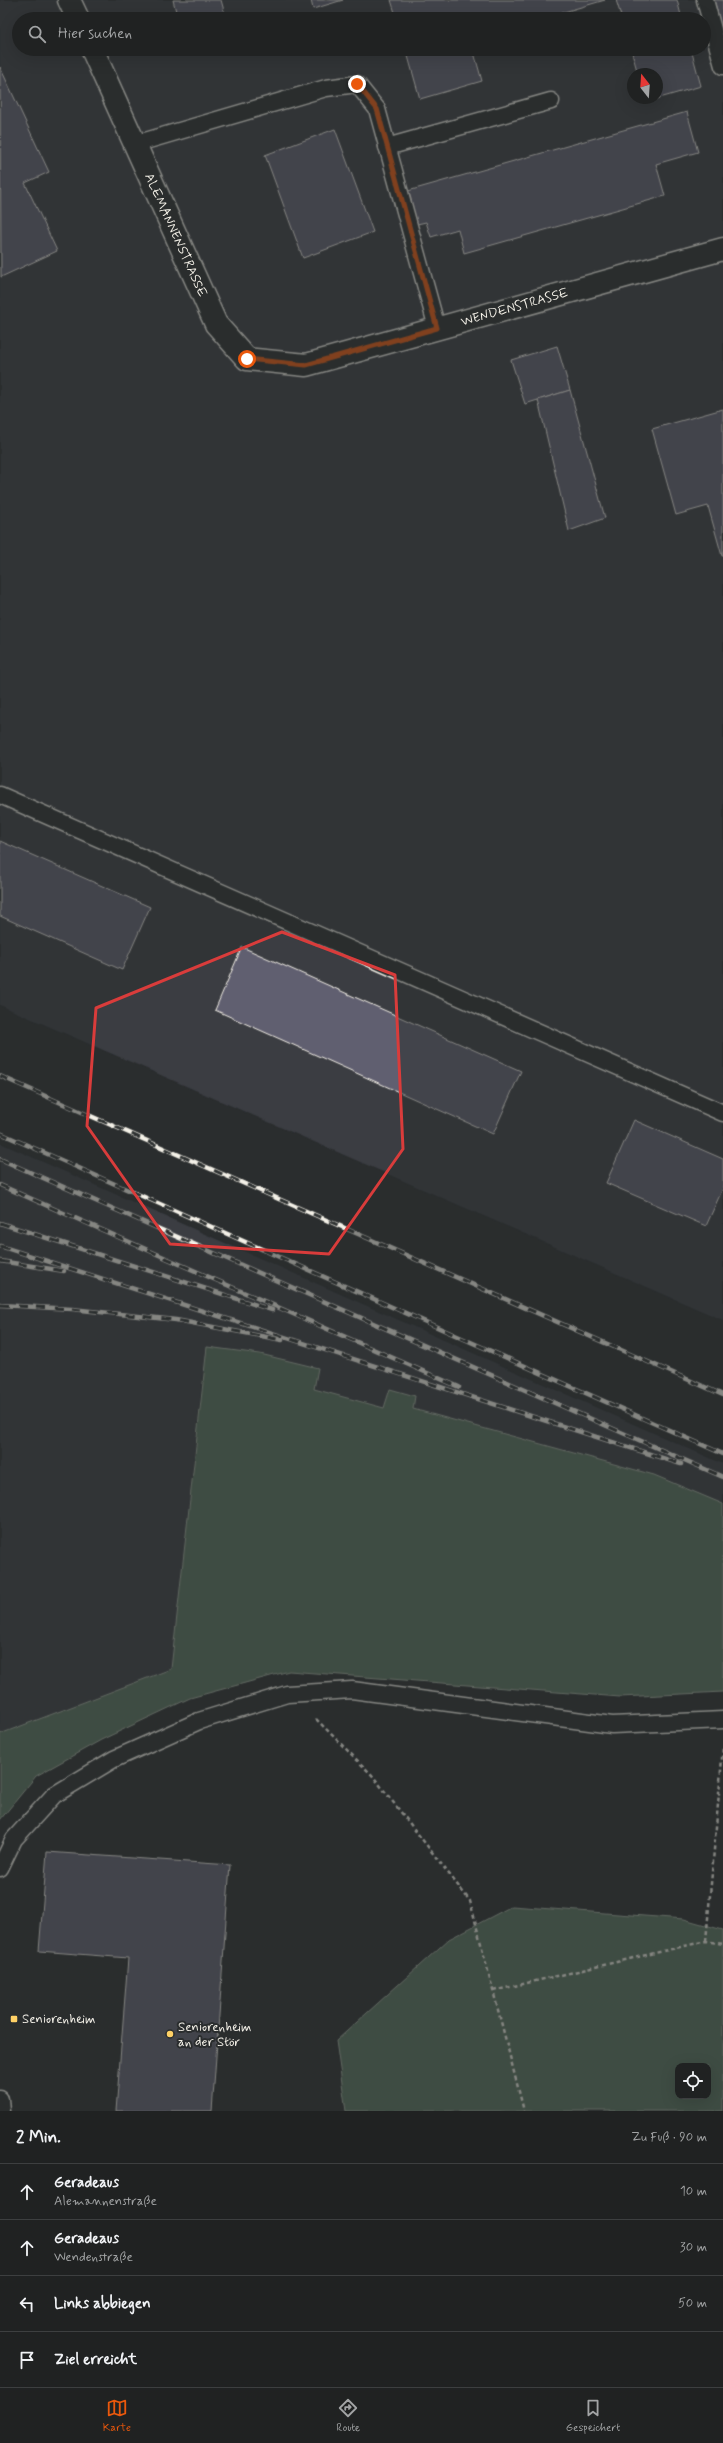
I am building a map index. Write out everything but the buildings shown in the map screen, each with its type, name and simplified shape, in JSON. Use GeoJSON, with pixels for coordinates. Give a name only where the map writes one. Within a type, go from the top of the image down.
{"type":"FeatureCollection","features":[{"type":"Feature","properties":{"kind":"street"},"geometry":{"type":"LineString","coordinates":[[70,0],[75,12]]}},
{"type":"Feature","properties":{"kind":"street","name":"ALEMANNENSTRASSE"},"geometry":{"type":"LineString","coordinates":[[95,56],[216,324],[247,359],[306,365]]}},
{"type":"Feature","properties":{"kind":"street","name":"WENDENSTRASSE"},"geometry":{"type":"LineString","coordinates":[[306,365],[723,249]]}},
{"type":"Feature","properties":{"kind":"lane"},"geometry":{"type":"LineString","coordinates":[[705,0],[708,12]]}},
{"type":"Feature","properties":{"kind":"lane"},"geometry":{"type":"LineString","coordinates":[[711,22],[723,66]]}},
{"type":"Feature","properties":{"kind":"lane"},"geometry":{"type":"LineString","coordinates":[[135,144],[326,88],[357,84],[377,109],[437,328]]}},
{"type":"Feature","properties":{"kind":"lane"},"geometry":{"type":"LineString","coordinates":[[388,147],[551,101]]}},
{"type":"Feature","properties":{"kind":"lane"},"geometry":{"type":"LineString","coordinates":[[0,795],[723,1113]]}},
{"type":"Feature","properties":{"kind":"lane"},"geometry":{"type":"LineString","coordinates":[[0,1868],[14,1839],[54,1795],[67,1787],[114,1759],[199,1720],[287,1694],[352,1690],[612,1725],[723,1720]]}},
{"type":"Feature","properties":{"kind":"lane"},"geometry":{"type":"LineString","coordinates":[[0,2099],[1,2111]]}},
{"type":"Feature","properties":{"kind":"path"},"geometry":{"type":"LineString","coordinates":[[287,1694],[331,1731],[372,1775],[470,1901],[524,2111]]}},
{"type":"Feature","properties":{"kind":"path"},"geometry":{"type":"LineString","coordinates":[[706,1941],[723,1746]]}},
{"type":"Feature","properties":{"kind":"path"},"geometry":{"type":"LineString","coordinates":[[493,1991],[706,1941],[723,1944]]}},
{"type":"Feature","properties":{"kind":"highlighted area"},"geometry":{"type":"Polygon","coordinates":[[[282,932],[395,975],[403,1149],[329,1254],[170,1244],[87,1126],[96,1008],[282,932]]]}},
{"type":"Feature","properties":{"kind":"shaded area"},"geometry":{"type":"Polygon","coordinates":[[[0,0],[723,0],[723,1320],[0,1005],[0,0]]]}},
{"type":"Feature","properties":{"kind":"shaded area"},"geometry":{"type":"Polygon","coordinates":[[[0,1143],[723,1464],[723,1504],[654,1475],[413,1409],[414,1396],[390,1389],[385,1408],[314,1389],[318,1368],[203,1372],[171,1669],[0,1734],[0,1143]]]}},
{"type":"Feature","properties":{"kind":"green space"},"geometry":{"type":"Polygon","coordinates":[[[207,1347],[260,1354],[318,1368],[314,1389],[384,1408],[390,1389],[415,1396],[413,1409],[654,1475],[723,1504],[723,1692],[620,1697],[289,1671],[190,1698],[101,1740],[36,1776],[0,1820],[0,1734],[171,1669],[207,1347]]]}},
{"type":"Feature","properties":{"kind":"green space"},"geometry":{"type":"Polygon","coordinates":[[[512,1906],[684,1919],[723,1930],[723,2111],[346,2111],[336,2041],[449,1939],[512,1906]]]}},
{"type":"Feature","properties":{"kind":"railway"},"geometry":{"type":"LineString","coordinates":[[0,1076],[723,1395]]}},
{"type":"Feature","properties":{"kind":"railway"},"geometry":{"type":"LineString","coordinates":[[0,1133],[723,1454]]}},
{"type":"Feature","properties":{"kind":"railway"},"geometry":{"type":"LineString","coordinates":[[0,1159],[723,1477]]}},
{"type":"Feature","properties":{"kind":"railway"},"geometry":{"type":"LineString","coordinates":[[0,1185],[459,1387]]}},
{"type":"Feature","properties":{"kind":"railway"},"geometry":{"type":"LineString","coordinates":[[0,1223],[272,1310]]}},
{"type":"Feature","properties":{"kind":"railway"},"geometry":{"type":"LineString","coordinates":[[0,1246],[681,1464]]}},
{"type":"Feature","properties":{"kind":"railway"},"geometry":{"type":"LineString","coordinates":[[0,1261],[64,1271]]}},
{"type":"Feature","properties":{"kind":"railway"},"geometry":{"type":"LineString","coordinates":[[0,1305],[72,1309],[176,1320],[282,1340]]}},
{"type":"Feature","properties":{"kind":"place","name":"Seniorenheim"},"geometry":{"type":"Point","coordinates":[14,2019]}},
{"type":"Feature","properties":{"kind":"place","name":"Seniorenheim an der Stör"},"geometry":{"type":"Point","coordinates":[170,2034]}},
{"type":"Feature","properties":{"kind":"route"},"geometry":{"type":"LineString","coordinates":[[247,359],[306,365],[437,328],[423,271],[377,109],[357,84]]}}]}
